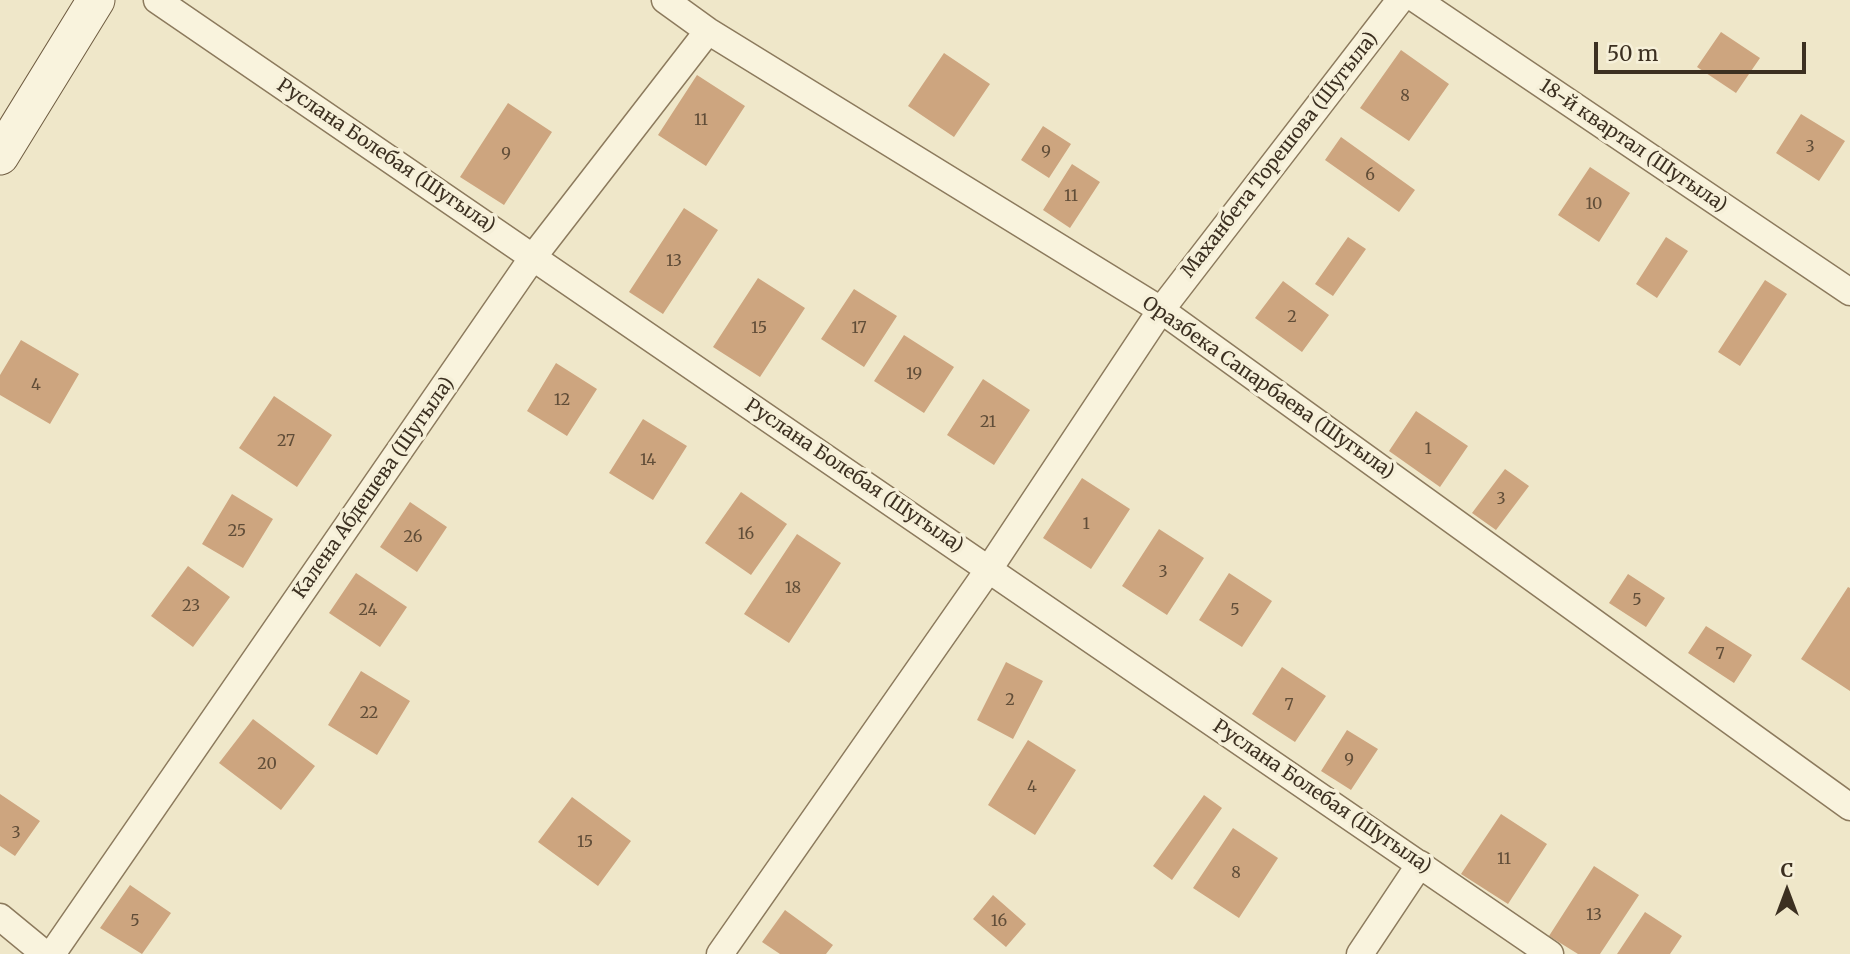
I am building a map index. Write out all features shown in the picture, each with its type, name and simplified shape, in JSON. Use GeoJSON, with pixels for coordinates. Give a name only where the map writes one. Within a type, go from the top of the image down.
{"type":"FeatureCollection","features":[{"type":"Feature","properties":{"kind":"street"},"geometry":{"type":"LineString","coordinates":[[0,156],[96,0]]}},
{"type":"Feature","properties":{"kind":"street","name":"Руслана Болебая (Шугыла)"},"geometry":{"type":"LineString","coordinates":[[157,0],[1550,954]]}},
{"type":"Feature","properties":{"kind":"street","name":"Оразбека Сапарбаева (Шугыла)"},"geometry":{"type":"LineString","coordinates":[[665,0],[708,32],[1161,310],[1850,807]]}},
{"type":"Feature","properties":{"kind":"street","name":"Маханбета Торешова (Шугыла)"},"geometry":{"type":"LineString","coordinates":[[720,954],[989,569],[1161,310],[1400,0]]}},
{"type":"Feature","properties":{"kind":"street","name":"18-й квартал (Шугыла)"},"geometry":{"type":"LineString","coordinates":[[1417,0],[1850,292]]}},
{"type":"Feature","properties":{"kind":"street","name":"Калена Абдешева (Шугыла)"},"geometry":{"type":"LineString","coordinates":[[52,954],[533,257],[708,32]]}},
{"type":"Feature","properties":{"kind":"street"},"geometry":{"type":"LineString","coordinates":[[1360,954],[1420,864]]}},
{"type":"Feature","properties":{"kind":"street"},"geometry":{"type":"LineString","coordinates":[[0,917],[45,954]]}},
{"type":"Feature","properties":{"kind":"building"},"geometry":{"type":"Polygon","coordinates":[[[1721,32],[1760,58],[1736,93],[1697,67],[1721,32]]]}},
{"type":"Feature","properties":{"kind":"building"},"geometry":{"type":"Polygon","coordinates":[[[1401,50],[1449,84],[1409,141],[1360,108],[1401,50]]]}},
{"type":"Feature","properties":{"kind":"building"},"geometry":{"type":"Polygon","coordinates":[[[944,53],[990,84],[954,137],[908,106],[944,53]]]}},
{"type":"Feature","properties":{"kind":"building"},"geometry":{"type":"Polygon","coordinates":[[[697,75],[745,106],[706,166],[658,135],[697,75]]]}},
{"type":"Feature","properties":{"kind":"building"},"geometry":{"type":"Polygon","coordinates":[[[508,103],[552,132],[504,205],[460,177],[508,103]]]}},
{"type":"Feature","properties":{"kind":"building"},"geometry":{"type":"Polygon","coordinates":[[[1801,114],[1845,141],[1819,181],[1776,153],[1801,114]]]}},
{"type":"Feature","properties":{"kind":"building"},"geometry":{"type":"Polygon","coordinates":[[[1043,126],[1071,144],[1049,178],[1021,160],[1043,126]]]}},
{"type":"Feature","properties":{"kind":"building"},"geometry":{"type":"Polygon","coordinates":[[[1341,137],[1415,190],[1399,212],[1325,160],[1341,137]]]}},
{"type":"Feature","properties":{"kind":"building"},"geometry":{"type":"Polygon","coordinates":[[[1072,164],[1100,182],[1070,228],[1043,210],[1072,164]]]}},
{"type":"Feature","properties":{"kind":"building"},"geometry":{"type":"Polygon","coordinates":[[[1590,167],[1630,193],[1599,242],[1558,215],[1590,167]]]}},
{"type":"Feature","properties":{"kind":"building"},"geometry":{"type":"Polygon","coordinates":[[[684,208],[718,230],[663,314],[629,292],[684,208]]]}},
{"type":"Feature","properties":{"kind":"building"},"geometry":{"type":"Polygon","coordinates":[[[1348,237],[1366,249],[1333,296],[1315,284],[1348,237]]]}},
{"type":"Feature","properties":{"kind":"building"},"geometry":{"type":"Polygon","coordinates":[[[1666,237],[1688,251],[1657,298],[1636,284],[1666,237]]]}},
{"type":"Feature","properties":{"kind":"building"},"geometry":{"type":"Polygon","coordinates":[[[758,278],[805,308],[760,377],[713,347],[758,278]]]}},
{"type":"Feature","properties":{"kind":"building"},"geometry":{"type":"Polygon","coordinates":[[[1765,280],[1787,294],[1740,366],[1718,352],[1765,280]]]}},
{"type":"Feature","properties":{"kind":"building"},"geometry":{"type":"Polygon","coordinates":[[[1283,281],[1329,315],[1302,352],[1255,318],[1283,281]]]}},
{"type":"Feature","properties":{"kind":"building"},"geometry":{"type":"Polygon","coordinates":[[[854,289],[897,316],[864,367],[821,339],[854,289]]]}},
{"type":"Feature","properties":{"kind":"building"},"geometry":{"type":"Polygon","coordinates":[[[904,335],[954,367],[924,413],[874,381],[904,335]]]}},
{"type":"Feature","properties":{"kind":"building"},"geometry":{"type":"Polygon","coordinates":[[[21,340],[79,374],[50,424],[0,395],[0,375],[21,340]]]}},
{"type":"Feature","properties":{"kind":"building"},"geometry":{"type":"Polygon","coordinates":[[[556,363],[597,389],[567,436],[527,411],[556,363]]]}},
{"type":"Feature","properties":{"kind":"building"},"geometry":{"type":"Polygon","coordinates":[[[983,379],[1030,410],[994,465],[947,435],[983,379]]]}},
{"type":"Feature","properties":{"kind":"building"},"geometry":{"type":"Polygon","coordinates":[[[274,396],[332,435],[297,487],[239,448],[274,396]]]}},
{"type":"Feature","properties":{"kind":"building"},"geometry":{"type":"Polygon","coordinates":[[[1416,411],[1468,446],[1440,487],[1389,451],[1416,411]]]}},
{"type":"Feature","properties":{"kind":"building"},"geometry":{"type":"Polygon","coordinates":[[[643,419],[687,446],[653,500],[609,473],[643,419]]]}},
{"type":"Feature","properties":{"kind":"building"},"geometry":{"type":"Polygon","coordinates":[[[1505,469],[1529,486],[1496,530],[1472,513],[1505,469]]]}},
{"type":"Feature","properties":{"kind":"building"},"geometry":{"type":"Polygon","coordinates":[[[1082,478],[1130,509],[1091,569],[1043,538],[1082,478]]]}},
{"type":"Feature","properties":{"kind":"building"},"geometry":{"type":"Polygon","coordinates":[[[741,492],[787,524],[751,575],[705,543],[741,492]]]}},
{"type":"Feature","properties":{"kind":"building"},"geometry":{"type":"Polygon","coordinates":[[[232,494],[273,519],[243,568],[202,544],[232,494]]]}},
{"type":"Feature","properties":{"kind":"building"},"geometry":{"type":"Polygon","coordinates":[[[410,502],[447,527],[417,572],[380,547],[410,502]]]}},
{"type":"Feature","properties":{"kind":"building"},"geometry":{"type":"Polygon","coordinates":[[[1159,529],[1204,558],[1167,615],[1122,586],[1159,529]]]}},
{"type":"Feature","properties":{"kind":"building"},"geometry":{"type":"Polygon","coordinates":[[[797,534],[841,563],[789,643],[744,614],[797,534]]]}},
{"type":"Feature","properties":{"kind":"building"},"geometry":{"type":"Polygon","coordinates":[[[188,566],[230,597],[193,647],[151,616],[188,566]]]}},
{"type":"Feature","properties":{"kind":"building"},"geometry":{"type":"Polygon","coordinates":[[[356,573],[407,607],[380,647],[329,613],[356,573]]]}},
{"type":"Feature","properties":{"kind":"building"},"geometry":{"type":"Polygon","coordinates":[[[1229,573],[1272,601],[1242,647],[1199,620],[1229,573]]]}},
{"type":"Feature","properties":{"kind":"building"},"geometry":{"type":"Polygon","coordinates":[[[1628,574],[1665,598],[1646,627],[1609,603],[1628,574]]]}},
{"type":"Feature","properties":{"kind":"building"},"geometry":{"type":"Polygon","coordinates":[[[1848,587],[1850,588],[1850,691],[1801,659],[1848,587]]]}},
{"type":"Feature","properties":{"kind":"building"},"geometry":{"type":"Polygon","coordinates":[[[1706,626],[1752,655],[1734,683],[1688,653],[1706,626]]]}},
{"type":"Feature","properties":{"kind":"building"},"geometry":{"type":"Polygon","coordinates":[[[1006,662],[1043,681],[1013,739],[977,720],[1006,662]]]}},
{"type":"Feature","properties":{"kind":"building"},"geometry":{"type":"Polygon","coordinates":[[[1282,667],[1326,696],[1295,742],[1252,714],[1282,667]]]}},
{"type":"Feature","properties":{"kind":"building"},"geometry":{"type":"Polygon","coordinates":[[[361,671],[410,701],[377,755],[328,725],[361,671]]]}},
{"type":"Feature","properties":{"kind":"building"},"geometry":{"type":"Polygon","coordinates":[[[253,719],[315,766],[281,810],[219,763],[253,719]]]}},
{"type":"Feature","properties":{"kind":"building"},"geometry":{"type":"Polygon","coordinates":[[[1347,730],[1378,749],[1351,790],[1321,771],[1347,730]]]}},
{"type":"Feature","properties":{"kind":"building"},"geometry":{"type":"Polygon","coordinates":[[[1028,740],[1076,770],[1035,835],[988,805],[1028,740]]]}},
{"type":"Feature","properties":{"kind":"building"},"geometry":{"type":"Polygon","coordinates":[[[0,794],[40,821],[15,856],[0,846],[0,794]]]}},
{"type":"Feature","properties":{"kind":"building"},"geometry":{"type":"Polygon","coordinates":[[[1204,795],[1222,808],[1172,880],[1153,866],[1204,795]]]}},
{"type":"Feature","properties":{"kind":"building"},"geometry":{"type":"Polygon","coordinates":[[[572,797],[631,841],[598,886],[538,842],[572,797]]]}},
{"type":"Feature","properties":{"kind":"building"},"geometry":{"type":"Polygon","coordinates":[[[1501,814],[1547,844],[1508,904],[1461,874],[1501,814]]]}},
{"type":"Feature","properties":{"kind":"building"},"geometry":{"type":"Polygon","coordinates":[[[1233,828],[1278,858],[1239,918],[1193,888],[1233,828]]]}},
{"type":"Feature","properties":{"kind":"building"},"geometry":{"type":"Polygon","coordinates":[[[1594,866],[1639,895],[1600,954],[1578,954],[1549,936],[1594,866]]]}},
{"type":"Feature","properties":{"kind":"building"},"geometry":{"type":"Polygon","coordinates":[[[130,885],[171,913],[142,954],[100,928],[130,885]]]}},
{"type":"Feature","properties":{"kind":"building"},"geometry":{"type":"Polygon","coordinates":[[[993,895],[1026,924],[1006,947],[973,919],[993,895]]]}},
{"type":"Feature","properties":{"kind":"building"},"geometry":{"type":"Polygon","coordinates":[[[785,910],[833,945],[826,954],[780,954],[762,942],[785,910]]]}},
{"type":"Feature","properties":{"kind":"building"},"geometry":{"type":"Polygon","coordinates":[[[1645,912],[1682,936],[1670,954],[1617,954],[1645,912]]]}}]}
